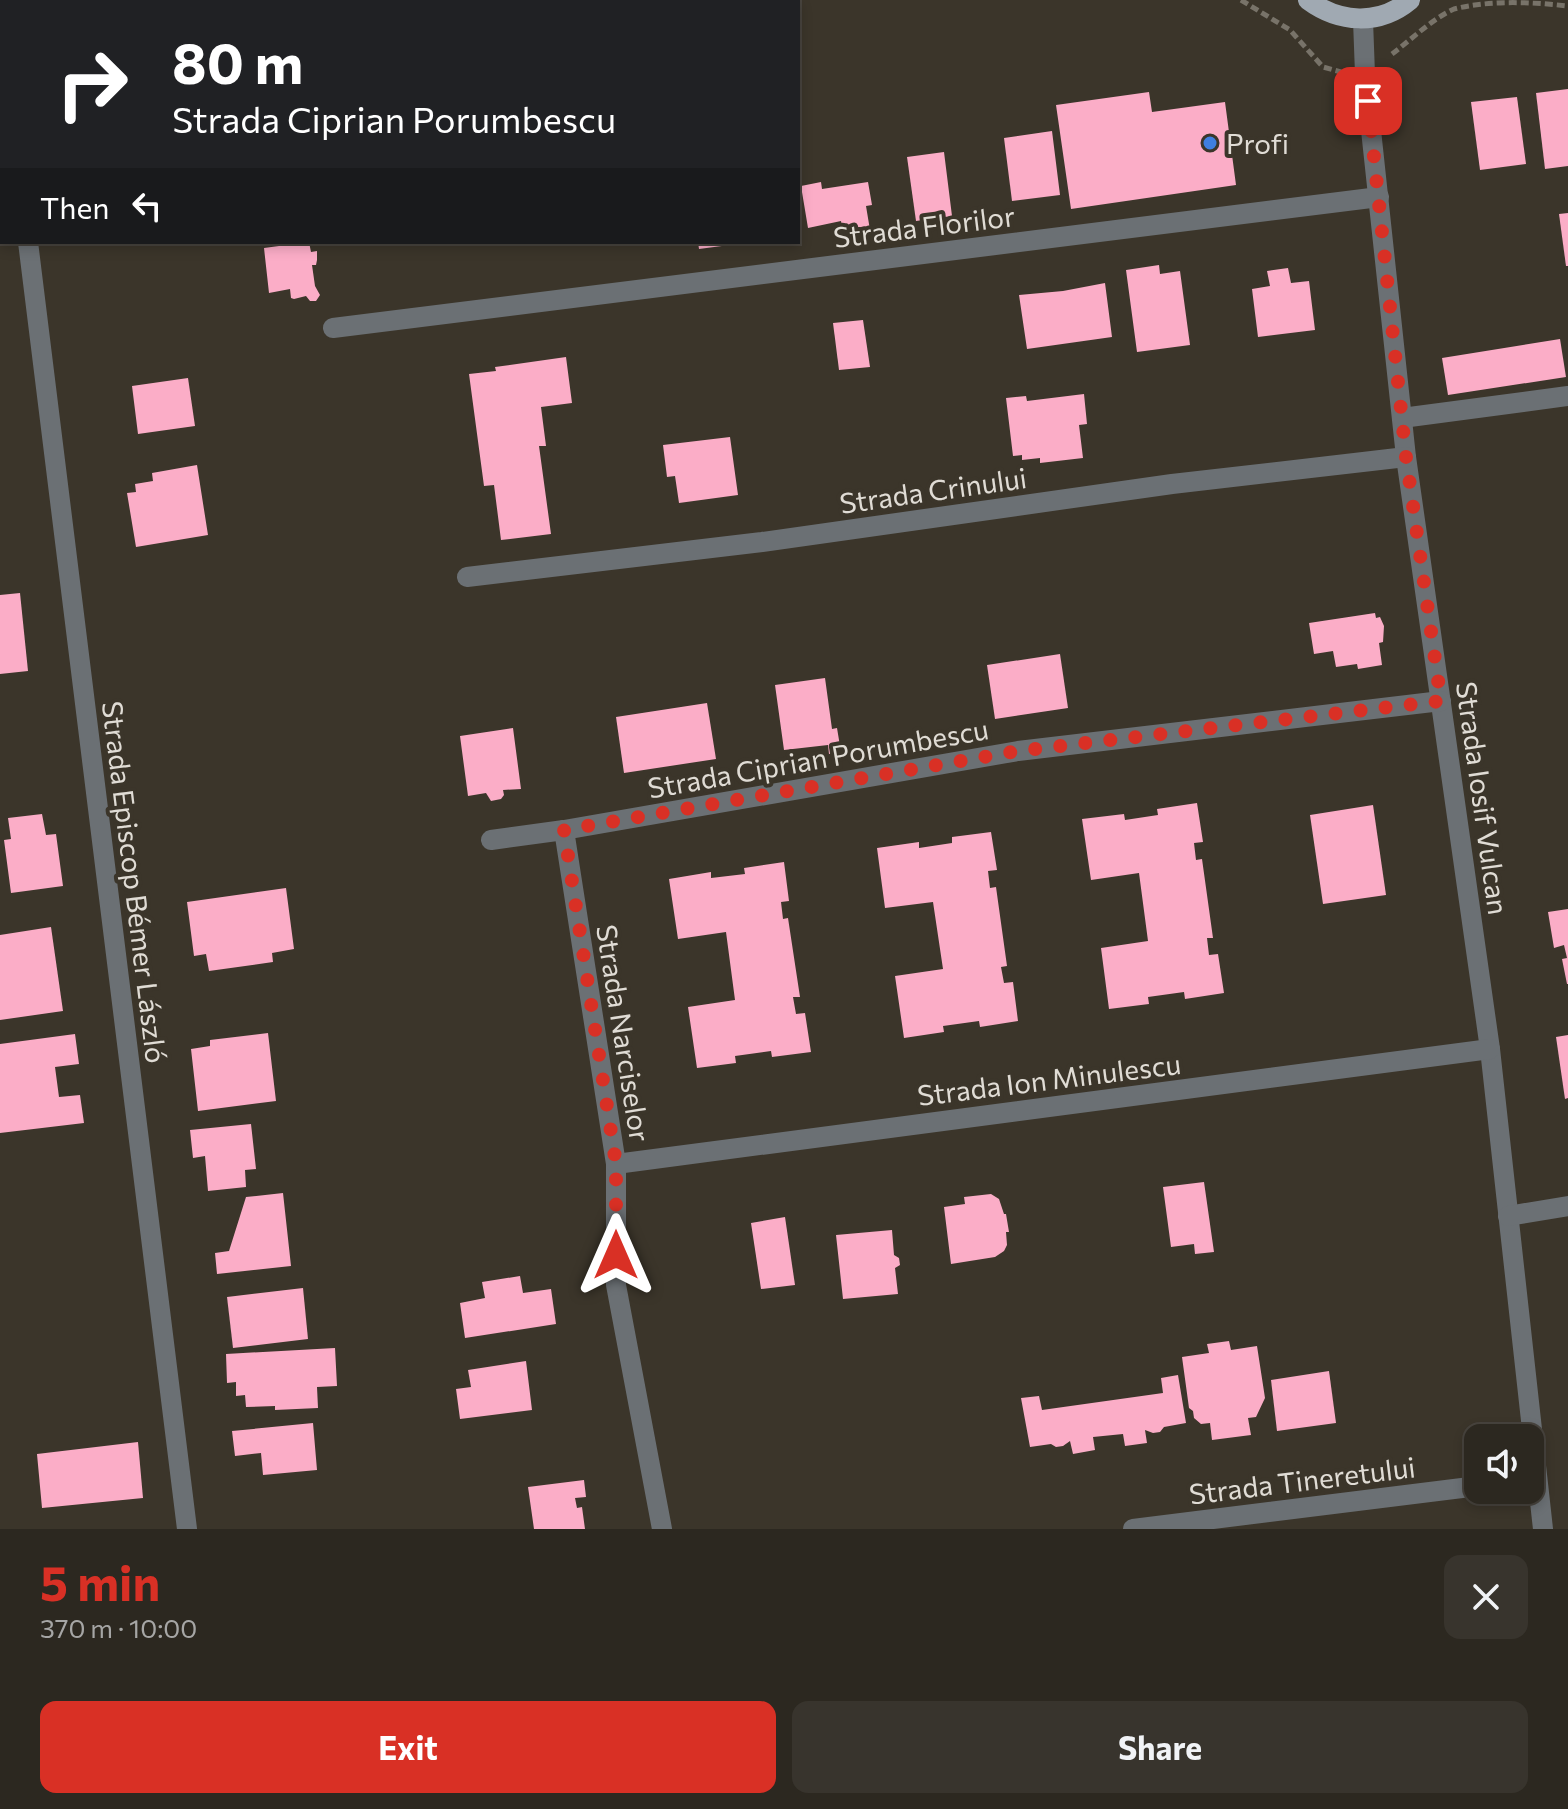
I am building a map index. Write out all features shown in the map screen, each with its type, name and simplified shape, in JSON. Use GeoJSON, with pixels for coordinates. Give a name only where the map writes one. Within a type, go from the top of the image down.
{"type":"FeatureCollection","features":[{"type":"Feature","properties":{"kind":"main road"},"geometry":{"type":"LineString","coordinates":[[1308,0],[1322,11],[1363,20],[1385,15],[1410,0]]}},
{"type":"Feature","properties":{"kind":"street","name":"Strada Iosif Vulcan"},"geometry":{"type":"LineString","coordinates":[[1363,20],[1365,74],[1406,457],[1490,1049],[1529,1424]]}},
{"type":"Feature","properties":{"kind":"street","name":"Strada Florilor"},"geometry":{"type":"LineString","coordinates":[[333,328],[1379,197]]}},
{"type":"Feature","properties":{"kind":"street","name":"Strada Episcop Bémer László"},"geometry":{"type":"LineString","coordinates":[[28,244],[187,1529]]}},
{"type":"Feature","properties":{"kind":"street"},"geometry":{"type":"LineString","coordinates":[[1402,418],[1568,396]]}},
{"type":"Feature","properties":{"kind":"street","name":"Strada Crinului"},"geometry":{"type":"LineString","coordinates":[[467,577],[762,542],[1172,484],[1406,457]]}},
{"type":"Feature","properties":{"kind":"street","name":"Strada Ciprian Porumbescu"},"geometry":{"type":"LineString","coordinates":[[491,840],[1018,751],[1441,701]]}},
{"type":"Feature","properties":{"kind":"street","name":"Strada Narciselor"},"geometry":{"type":"LineString","coordinates":[[564,830],[616,1164],[616,1285],[662,1529]]}},
{"type":"Feature","properties":{"kind":"street","name":"Strada Ion Minulescu"},"geometry":{"type":"LineString","coordinates":[[616,1164],[1490,1049]]}},
{"type":"Feature","properties":{"kind":"street"},"geometry":{"type":"LineString","coordinates":[[1508,1216],[1568,1206]]}},
{"type":"Feature","properties":{"kind":"street","name":"Strada Tineretului"},"geometry":{"type":"LineString","coordinates":[[1133,1529],[1464,1488]]}},
{"type":"Feature","properties":{"kind":"street","name":"Strada Iosif Vulcan"},"geometry":{"type":"LineString","coordinates":[[1538,1504],[1543,1529]]}},
{"type":"Feature","properties":{"kind":"building"},"geometry":{"type":"Polygon","coordinates":[[[1568,89],[1568,166],[1545,169],[1536,93],[1568,89]]]}},
{"type":"Feature","properties":{"kind":"building"},"geometry":{"type":"Polygon","coordinates":[[[1149,92],[1152,112],[1225,102],[1236,185],[1071,209],[1056,105],[1149,92]]]}},
{"type":"Feature","properties":{"kind":"building"},"geometry":{"type":"Polygon","coordinates":[[[1517,97],[1526,164],[1480,170],[1471,102],[1517,97]]]}},
{"type":"Feature","properties":{"kind":"building"},"geometry":{"type":"Polygon","coordinates":[[[1052,131],[1060,195],[1012,201],[1004,138],[1052,131]]]}},
{"type":"Feature","properties":{"kind":"building"},"geometry":{"type":"Polygon","coordinates":[[[944,152],[952,216],[916,221],[907,157],[944,152]]]}},
{"type":"Feature","properties":{"kind":"building"},"geometry":{"type":"Polygon","coordinates":[[[821,182],[822,189],[868,182],[872,205],[866,206],[870,230],[843,234],[841,221],[808,228],[801,186],[821,182]]]}},
{"type":"Feature","properties":{"kind":"building"},"geometry":{"type":"Polygon","coordinates":[[[1568,213],[1568,266],[1566,266],[1559,214],[1568,213]]]}},
{"type":"Feature","properties":{"kind":"building"},"geometry":{"type":"Polygon","coordinates":[[[309,244],[311,252],[317,251],[316,265],[312,265],[315,286],[320,295],[316,301],[310,301],[306,296],[291,298],[290,289],[269,293],[264,248],[309,244]]]}},
{"type":"Feature","properties":{"kind":"building"},"geometry":{"type":"Polygon","coordinates":[[[698,244],[737,244],[699,249],[698,244]]]}},
{"type":"Feature","properties":{"kind":"building"},"geometry":{"type":"Polygon","coordinates":[[[1159,265],[1160,274],[1180,271],[1190,345],[1137,352],[1126,270],[1159,265]]]}},
{"type":"Feature","properties":{"kind":"building"},"geometry":{"type":"Polygon","coordinates":[[[1288,268],[1291,283],[1309,281],[1315,330],[1258,337],[1252,289],[1270,286],[1267,271],[1288,268]]]}},
{"type":"Feature","properties":{"kind":"building"},"geometry":{"type":"Polygon","coordinates":[[[1105,283],[1112,337],[1027,349],[1019,295],[1105,283]]]}},
{"type":"Feature","properties":{"kind":"building"},"geometry":{"type":"Polygon","coordinates":[[[863,320],[870,367],[839,370],[833,323],[863,320]]]}},
{"type":"Feature","properties":{"kind":"building"},"geometry":{"type":"Polygon","coordinates":[[[1560,339],[1566,377],[1448,395],[1442,358],[1560,339]]]}},
{"type":"Feature","properties":{"kind":"building"},"geometry":{"type":"Polygon","coordinates":[[[566,357],[572,403],[541,407],[546,446],[539,446],[551,534],[501,540],[494,485],[484,486],[469,374],[496,371],[495,367],[566,357]]]}},
{"type":"Feature","properties":{"kind":"building"},"geometry":{"type":"Polygon","coordinates":[[[188,378],[195,426],[138,434],[132,386],[188,378]]]}},
{"type":"Feature","properties":{"kind":"building"},"geometry":{"type":"Polygon","coordinates":[[[1084,394],[1087,424],[1079,425],[1083,458],[1040,463],[1040,458],[1022,460],[1022,455],[1013,456],[1006,398],[1026,396],[1027,401],[1084,394]]]}},
{"type":"Feature","properties":{"kind":"building"},"geometry":{"type":"Polygon","coordinates":[[[730,437],[738,495],[679,503],[675,476],[667,477],[663,445],[730,437]]]}},
{"type":"Feature","properties":{"kind":"building"},"geometry":{"type":"Polygon","coordinates":[[[197,465],[208,535],[136,547],[127,493],[136,492],[135,484],[153,481],[152,473],[197,465]]]}},
{"type":"Feature","properties":{"kind":"building"},"geometry":{"type":"Polygon","coordinates":[[[20,593],[28,671],[0,674],[0,595],[20,593]]]}},
{"type":"Feature","properties":{"kind":"building"},"geometry":{"type":"Polygon","coordinates":[[[1375,613],[1384,626],[1383,642],[1379,643],[1382,665],[1358,669],[1357,664],[1336,667],[1333,651],[1314,654],[1309,623],[1375,613]]]}},
{"type":"Feature","properties":{"kind":"building"},"geometry":{"type":"Polygon","coordinates":[[[1060,654],[1068,708],[995,719],[987,665],[1060,654]]]}},
{"type":"Feature","properties":{"kind":"building"},"geometry":{"type":"Polygon","coordinates":[[[825,678],[832,729],[837,728],[841,752],[829,754],[828,745],[784,750],[775,685],[825,678]]]}},
{"type":"Feature","properties":{"kind":"building"},"geometry":{"type":"Polygon","coordinates":[[[707,703],[716,759],[624,773],[616,717],[707,703]]]}},
{"type":"Feature","properties":{"kind":"building"},"geometry":{"type":"Polygon","coordinates":[[[513,728],[521,789],[503,790],[501,799],[491,801],[486,793],[468,796],[460,736],[513,728]]]}},
{"type":"Feature","properties":{"kind":"building"},"geometry":{"type":"Polygon","coordinates":[[[1197,803],[1203,842],[1194,843],[1196,860],[1202,859],[1213,938],[1207,938],[1209,955],[1218,954],[1224,993],[1185,999],[1184,992],[1148,997],[1149,1004],[1109,1009],[1101,948],[1148,941],[1139,873],[1091,880],[1082,819],[1124,814],[1125,820],[1158,815],[1157,809],[1197,803]]]}},
{"type":"Feature","properties":{"kind":"building"},"geometry":{"type":"Polygon","coordinates":[[[1373,805],[1386,895],[1323,904],[1310,815],[1373,805]]]}},
{"type":"Feature","properties":{"kind":"building"},"geometry":{"type":"Polygon","coordinates":[[[42,814],[46,835],[56,834],[63,886],[11,893],[4,840],[11,839],[8,818],[42,814]]]}},
{"type":"Feature","properties":{"kind":"building"},"geometry":{"type":"Polygon","coordinates":[[[991,832],[997,870],[988,871],[990,888],[996,887],[1007,966],[1001,967],[1004,983],[1013,982],[1018,1021],[980,1027],[979,1021],[943,1026],[944,1032],[904,1038],[895,976],[943,969],[933,902],[885,908],[877,848],[919,842],[919,848],[952,843],[952,837],[991,832]]]}},
{"type":"Feature","properties":{"kind":"building"},"geometry":{"type":"Polygon","coordinates":[[[784,862],[789,901],[781,902],[783,919],[788,918],[800,997],[793,997],[796,1014],[805,1013],[811,1052],[772,1057],[771,1051],[735,1056],[736,1063],[697,1068],[688,1007],[735,1000],[726,932],[678,939],[669,879],[711,872],[711,878],[745,874],[744,868],[784,862]]]}},
{"type":"Feature","properties":{"kind":"building"},"geometry":{"type":"Polygon","coordinates":[[[286,888],[294,949],[272,953],[273,962],[209,971],[206,954],[194,956],[187,902],[286,888]]]}},
{"type":"Feature","properties":{"kind":"building"},"geometry":{"type":"Polygon","coordinates":[[[1568,909],[1567,984],[1562,959],[1567,958],[1564,945],[1554,948],[1548,912],[1568,909]]]}},
{"type":"Feature","properties":{"kind":"building"},"geometry":{"type":"Polygon","coordinates":[[[51,927],[63,1011],[0,1020],[0,935],[51,927]]]}},
{"type":"Feature","properties":{"kind":"building"},"geometry":{"type":"Polygon","coordinates":[[[268,1033],[276,1101],[198,1111],[191,1049],[210,1046],[210,1040],[268,1033]]]}},
{"type":"Feature","properties":{"kind":"building"},"geometry":{"type":"Polygon","coordinates":[[[75,1034],[79,1064],[55,1067],[59,1097],[80,1095],[84,1123],[0,1133],[0,1044],[75,1034]]]}},
{"type":"Feature","properties":{"kind":"building"},"geometry":{"type":"Polygon","coordinates":[[[1568,1035],[1568,1098],[1565,1099],[1556,1037],[1568,1035]]]}},
{"type":"Feature","properties":{"kind":"building"},"geometry":{"type":"Polygon","coordinates":[[[251,1124],[256,1169],[245,1170],[246,1187],[208,1191],[205,1156],[193,1158],[190,1130],[251,1124]]]}},
{"type":"Feature","properties":{"kind":"building"},"geometry":{"type":"Polygon","coordinates":[[[1204,1182],[1214,1252],[1195,1254],[1194,1244],[1171,1247],[1163,1187],[1204,1182]]]}},
{"type":"Feature","properties":{"kind":"building"},"geometry":{"type":"Polygon","coordinates":[[[283,1193],[291,1266],[217,1274],[215,1253],[229,1251],[246,1197],[283,1193]]]}},
{"type":"Feature","properties":{"kind":"building"},"geometry":{"type":"Polygon","coordinates":[[[991,1194],[999,1199],[1006,1214],[1009,1232],[1006,1232],[1004,1251],[995,1257],[951,1264],[944,1207],[965,1204],[964,1197],[991,1194]]]}},
{"type":"Feature","properties":{"kind":"building"},"geometry":{"type":"Polygon","coordinates":[[[785,1217],[795,1285],[761,1289],[751,1223],[785,1217]]]}},
{"type":"Feature","properties":{"kind":"building"},"geometry":{"type":"Polygon","coordinates":[[[892,1230],[894,1255],[899,1258],[900,1265],[895,1268],[898,1294],[843,1299],[836,1235],[892,1230]]]}},
{"type":"Feature","properties":{"kind":"building"},"geometry":{"type":"Polygon","coordinates":[[[520,1276],[523,1293],[551,1289],[556,1324],[465,1338],[460,1303],[485,1298],[482,1282],[520,1276]]]}},
{"type":"Feature","properties":{"kind":"building"},"geometry":{"type":"Polygon","coordinates":[[[303,1288],[308,1339],[233,1348],[227,1297],[303,1288]]]}},
{"type":"Feature","properties":{"kind":"building"},"geometry":{"type":"Polygon","coordinates":[[[1229,1341],[1231,1350],[1257,1346],[1265,1398],[1256,1417],[1248,1418],[1251,1435],[1212,1440],[1210,1423],[1201,1424],[1189,1408],[1182,1357],[1209,1353],[1207,1344],[1229,1341]]]}},
{"type":"Feature","properties":{"kind":"building"},"geometry":{"type":"Polygon","coordinates":[[[335,1348],[337,1386],[317,1387],[318,1408],[275,1410],[275,1406],[246,1407],[245,1395],[236,1396],[236,1382],[227,1383],[226,1354],[335,1348]]]}},
{"type":"Feature","properties":{"kind":"building"},"geometry":{"type":"Polygon","coordinates":[[[526,1361],[532,1410],[460,1419],[456,1389],[471,1387],[468,1370],[526,1361]]]}},
{"type":"Feature","properties":{"kind":"building"},"geometry":{"type":"Polygon","coordinates":[[[1329,1371],[1336,1423],[1277,1431],[1271,1380],[1329,1371]]]}},
{"type":"Feature","properties":{"kind":"building"},"geometry":{"type":"Polygon","coordinates":[[[1178,1375],[1186,1423],[1164,1427],[1160,1432],[1145,1430],[1147,1443],[1125,1446],[1123,1434],[1093,1437],[1095,1450],[1073,1454],[1070,1441],[1063,1446],[1030,1447],[1021,1398],[1039,1396],[1042,1410],[1163,1393],[1161,1378],[1178,1375]]]}},
{"type":"Feature","properties":{"kind":"building"},"geometry":{"type":"Polygon","coordinates":[[[313,1423],[317,1470],[263,1475],[261,1453],[235,1456],[232,1431],[313,1423]]]}},
{"type":"Feature","properties":{"kind":"building"},"geometry":{"type":"Polygon","coordinates":[[[138,1442],[143,1498],[42,1508],[37,1454],[138,1442]]]}},
{"type":"Feature","properties":{"kind":"building"},"geometry":{"type":"Polygon","coordinates":[[[584,1480],[586,1497],[575,1498],[577,1508],[582,1507],[585,1529],[534,1529],[528,1487],[584,1480]]]}},
{"type":"Feature","properties":{"kind":"place","name":"Profi"},"geometry":{"type":"Point","coordinates":[1210,143]}},
{"type":"Feature","properties":{"kind":"route"},"geometry":{"type":"LineString","coordinates":[[616,1255],[616,1164],[564,830],[1018,751],[1441,701],[1406,457],[1368,101]]}}]}
